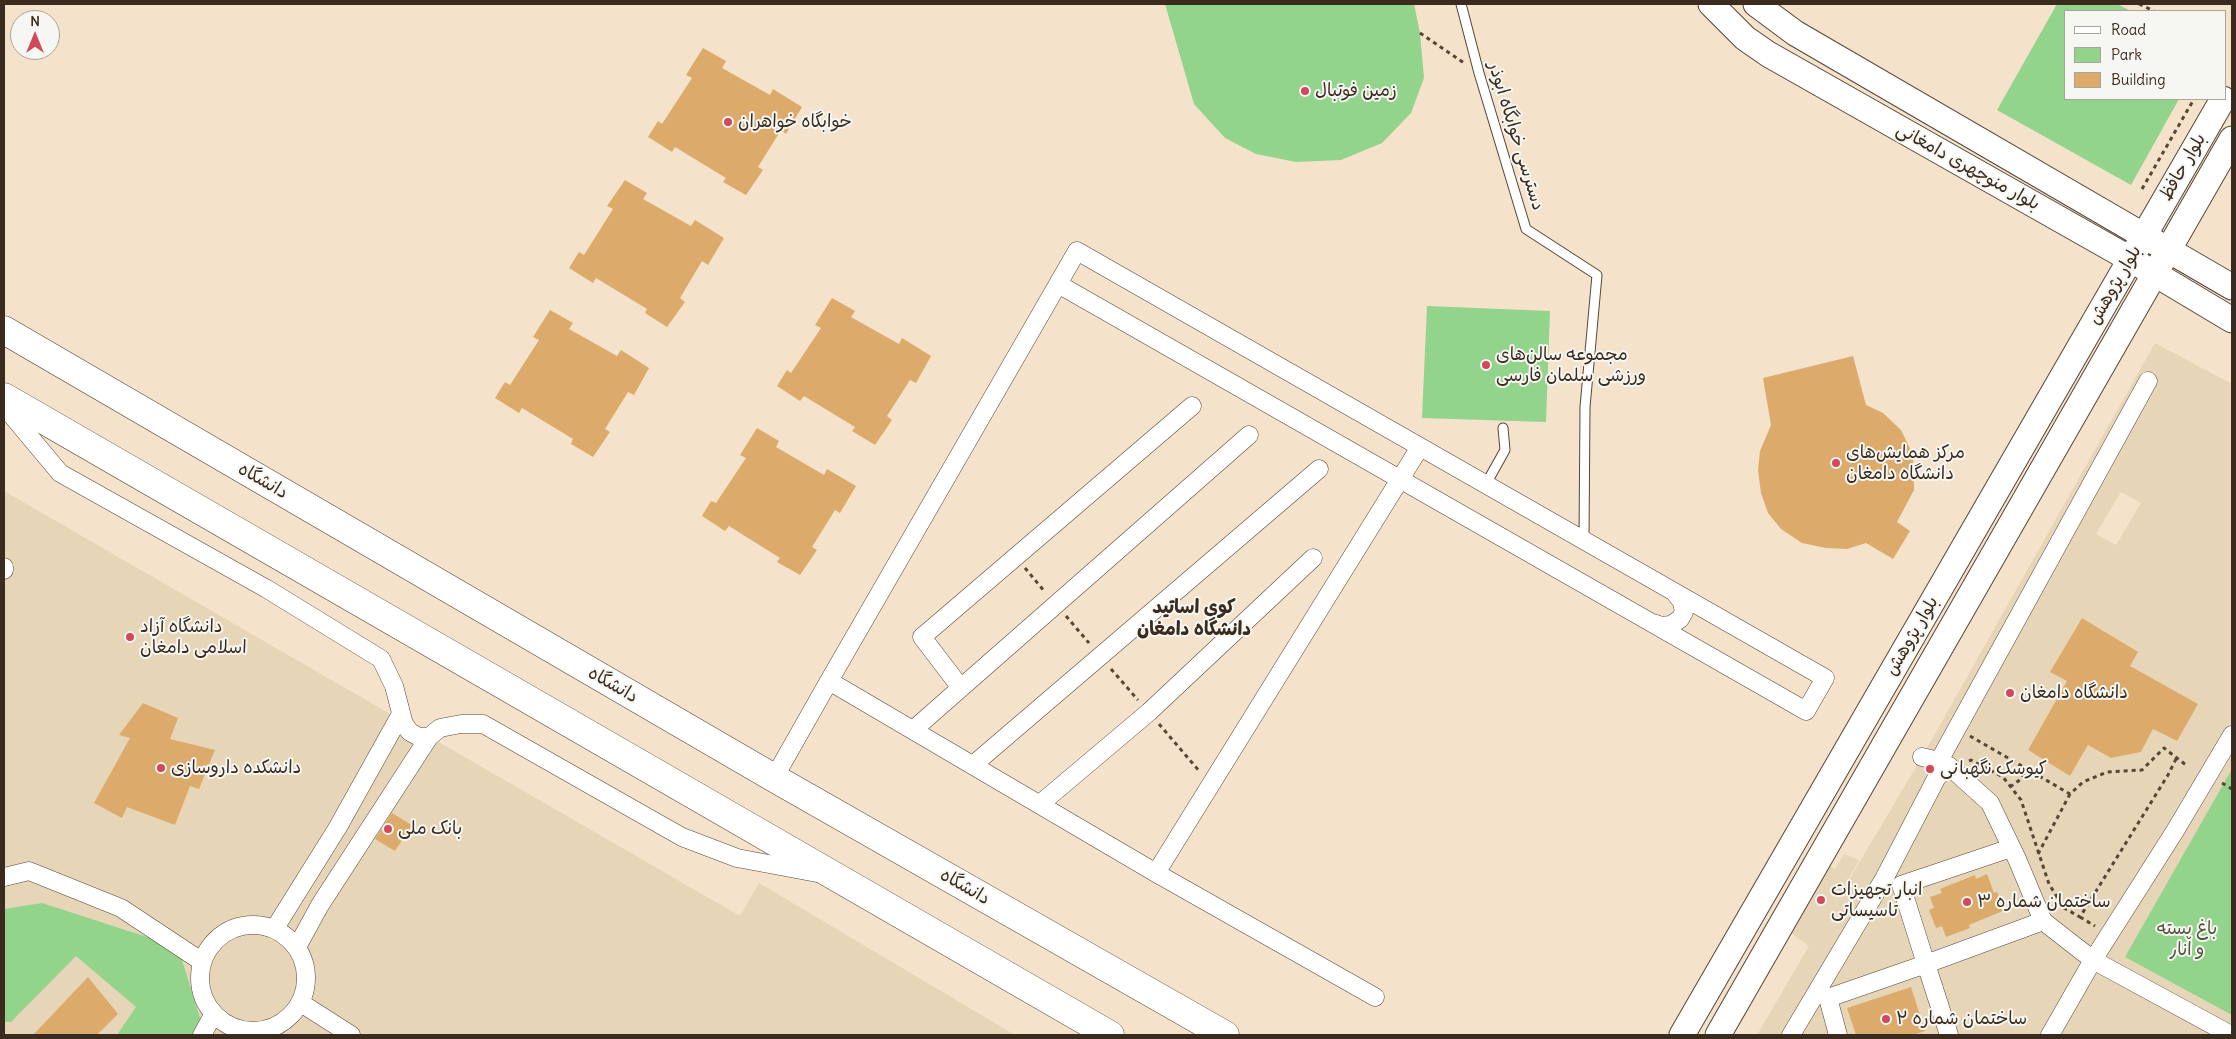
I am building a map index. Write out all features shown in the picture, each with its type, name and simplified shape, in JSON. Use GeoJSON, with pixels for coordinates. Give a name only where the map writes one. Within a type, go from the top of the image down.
{"type":"FeatureCollection","features":[{"type":"Feature","properties":{"kind":"highway","name":"دانشگاه"},"geometry":{"type":"LineString","coordinates":[[4,330],[774,778],[1226,1035]]}},
{"type":"Feature","properties":{"kind":"highway"},"geometry":{"type":"LineString","coordinates":[[4,397],[1110,1035]]}},
{"type":"Feature","properties":{"kind":"street","name":"بلوار منوچهری دامغانی"},"geometry":{"type":"LineString","coordinates":[[1711,4],[1745,38],[1768,54],[2130,259],[2232,320]]}},
{"type":"Feature","properties":{"kind":"street","name":"بلوار منوچهری دامغانی"},"geometry":{"type":"LineString","coordinates":[[1756,4],[1795,33],[2232,287]]}},
{"type":"Feature","properties":{"kind":"street"},"geometry":{"type":"LineString","coordinates":[[2226,94],[2232,82]]}},
{"type":"Feature","properties":{"kind":"street","name":"بلوار حافظ"},"geometry":{"type":"LineString","coordinates":[[2143,236],[2222,100]]}},
{"type":"Feature","properties":{"kind":"street","name":"بلوار حافظ"},"geometry":{"type":"LineString","coordinates":[[2168,251],[2232,139]]}},
{"type":"Feature","properties":{"kind":"street","name":"بلوار پژوهش"},"geometry":{"type":"LineString","coordinates":[[1682,1035],[2143,236]]}},
{"type":"Feature","properties":{"kind":"street"},"geometry":{"type":"LineString","coordinates":[[774,778],[830,681],[1058,284],[1077,251],[1825,678],[1806,711],[1058,284]]}},
{"type":"Feature","properties":{"kind":"street","name":"بلوار پژوهش"},"geometry":{"type":"LineString","coordinates":[[1718,1035],[2168,251]]}},
{"type":"Feature","properties":{"kind":"street"},"geometry":{"type":"LineString","coordinates":[[1791,1035],[1822,995],[1893,881],[1937,777],[1937,761],[2148,381]]}},
{"type":"Feature","properties":{"kind":"street"},"geometry":{"type":"LineString","coordinates":[[4,406],[60,473],[266,589],[381,659],[394,686],[404,724],[410,732],[418,737],[429,737]]}},
{"type":"Feature","properties":{"kind":"street"},"geometry":{"type":"LineString","coordinates":[[961,688],[922,637],[1192,406]]}},
{"type":"Feature","properties":{"kind":"street"},"geometry":{"type":"LineString","coordinates":[[914,730],[1249,435]]}},
{"type":"Feature","properties":{"kind":"street"},"geometry":{"type":"LineString","coordinates":[[1156,873],[1420,447]]}},
{"type":"Feature","properties":{"kind":"street"},"geometry":{"type":"LineString","coordinates":[[973,765],[1319,469]]}},
{"type":"Feature","properties":{"kind":"street"},"geometry":{"type":"LineString","coordinates":[[1040,804],[1149,712],[1313,558]]}},
{"type":"Feature","properties":{"kind":"street"},"geometry":{"type":"LineString","coordinates":[[1646,620],[1661,626],[1672,625],[1680,619],[1684,612],[1682,602],[1675,592]]}},
{"type":"Feature","properties":{"kind":"street"},"geometry":{"type":"LineString","coordinates":[[830,681],[1156,873],[1375,997]]}},
{"type":"Feature","properties":{"kind":"street"},"geometry":{"type":"LineString","coordinates":[[275,928],[338,827],[401,714]]}},
{"type":"Feature","properties":{"kind":"street"},"geometry":{"type":"LineString","coordinates":[[298,947],[320,905],[429,737],[440,728],[461,724],[483,724],[682,837],[737,858],[832,876]]}},
{"type":"Feature","properties":{"kind":"street"},"geometry":{"type":"LineString","coordinates":[[2050,1035],[2093,960],[2175,831],[2232,735]]}},
{"type":"Feature","properties":{"kind":"street"},"geometry":{"type":"LineString","coordinates":[[1937,761],[1990,803],[2043,921],[2093,960],[2231,1035]]}},
{"type":"Feature","properties":{"kind":"street"},"geometry":{"type":"LineString","coordinates":[[1893,881],[2011,848]]}},
{"type":"Feature","properties":{"kind":"street"},"geometry":{"type":"LineString","coordinates":[[4,877],[30,871],[121,908],[201,962]]}},
{"type":"Feature","properties":{"kind":"street"},"geometry":{"type":"LineString","coordinates":[[1893,881],[1926,964],[1949,1035]]}},
{"type":"Feature","properties":{"kind":"street"},"geometry":{"type":"LineString","coordinates":[[1822,995],[1926,964],[2043,921]]}},
{"type":"Feature","properties":{"kind":"street"},"geometry":{"type":"LineString","coordinates":[[213,1015],[244,1034],[277,1027],[301,1003],[307,975],[298,947],[275,928],[245,924],[217,937],[201,962],[200,990],[213,1015],[215,1035]]}},
{"type":"Feature","properties":{"kind":"street"},"geometry":{"type":"LineString","coordinates":[[1822,995],[1838,1035]]}},
{"type":"Feature","properties":{"kind":"street"},"geometry":{"type":"LineString","coordinates":[[301,1003],[351,1035]]}},
{"type":"Feature","properties":{"kind":"street"},"geometry":{"type":"LineString","coordinates":[[202,1035],[213,1015]]}},
{"type":"Feature","properties":{"kind":"lane","name":"دسترسی خوابگاه ابوذر"},"geometry":{"type":"LineString","coordinates":[[1462,4],[1479,73],[1526,229],[1597,275],[1584,407],[1584,540]]}},
{"type":"Feature","properties":{"kind":"lane"},"geometry":{"type":"LineString","coordinates":[[1486,484],[1505,450],[1503,428]]}},
{"type":"Feature","properties":{"kind":"path"},"geometry":{"type":"LineString","coordinates":[[2139,4],[2152,10]]}},
{"type":"Feature","properties":{"kind":"path"},"geometry":{"type":"LineString","coordinates":[[1420,32],[1479,73]]}},
{"type":"Feature","properties":{"kind":"path"},"geometry":{"type":"LineString","coordinates":[[2142,189],[2193,100]]}},
{"type":"Feature","properties":{"kind":"path"},"geometry":{"type":"LineString","coordinates":[[1016,558],[1211,784]]}},
{"type":"Feature","properties":{"kind":"path"},"geometry":{"type":"LineString","coordinates":[[1957,728],[2070,794]]}},
{"type":"Feature","properties":{"kind":"path"},"geometry":{"type":"LineString","coordinates":[[2038,855],[2070,794],[2083,782],[2107,772],[2142,770],[2164,748],[2186,765]]}},
{"type":"Feature","properties":{"kind":"path"},"geometry":{"type":"LineString","coordinates":[[1937,761],[1971,760],[2003,777],[2021,800],[2049,884],[2064,908],[2080,917],[2168,775],[2177,757]]}},
{"type":"Feature","properties":{"kind":"path"},"geometry":{"type":"LineString","coordinates":[[2010,787],[2021,779],[2027,768]]}},
{"type":"Feature","properties":{"kind":"shaded area","name":"دانشگاه دامغان"},"geometry":{"type":"Polygon","coordinates":[[[2155,343],[2232,384],[2232,1035],[1757,1035],[1809,946],[1788,931],[1825,863],[1835,869],[1844,854],[1859,860],[1834,905],[1922,757],[2155,343]],[[2121,492],[2096,534],[2116,545],[2141,503],[2121,492]],[[2082,618],[2051,671],[2067,681],[2028,750],[2070,776],[2088,745],[2111,758],[2141,752],[2153,729],[2177,741],[2130,666],[2137,652],[2082,618]]]}},
{"type":"Feature","properties":{"kind":"shaded area","name":"دانشگاه آزاد اسلامی دامغان"},"geometry":{"type":"Polygon","coordinates":[[[4,491],[740,916],[759,883],[1015,1035],[4,1035],[4,491]]]}},
{"type":"Feature","properties":{"kind":"green space","name":"زمین فوتبال"},"geometry":{"type":"Polygon","coordinates":[[[1165,4],[1414,4],[1420,33],[1424,78],[1411,113],[1382,143],[1341,160],[1296,162],[1256,154],[1225,138],[1194,104],[1165,4]]]}},
{"type":"Feature","properties":{"kind":"green space"},"geometry":{"type":"Polygon","coordinates":[[[2057,4],[2117,4],[2129,10],[2064,10],[2064,100],[2178,100],[2131,185],[1997,110],[2057,4]]]}},
{"type":"Feature","properties":{"kind":"green space","name":"مجموعه سالن‌های ورزشی سلمان فارسی"},"geometry":{"type":"Polygon","coordinates":[[[1427,306],[1550,311],[1546,422],[1422,418],[1427,306]]]}},
{"type":"Feature","properties":{"kind":"green space","name":"باغ پسته و انار"},"geometry":{"type":"Polygon","coordinates":[[[2232,769],[2232,1015],[2125,957],[2232,769]]]}},
{"type":"Feature","properties":{"kind":"green space"},"geometry":{"type":"Polygon","coordinates":[[[42,903],[178,947],[204,1031],[202,1035],[117,1035],[136,1007],[76,956],[11,1022],[4,1022],[4,909],[42,903]]]}},
{"type":"Feature","properties":{"kind":"building","name":"خوابگاه خواهران"},"geometry":{"type":"Polygon","coordinates":[[[703,48],[726,61],[722,68],[770,95],[773,89],[802,107],[786,134],[781,130],[758,167],[763,170],[746,195],[723,182],[726,178],[675,147],[672,152],[648,137],[658,121],[662,124],[692,78],[686,75],[703,48]]]}},
{"type":"Feature","properties":{"kind":"building"},"geometry":{"type":"Polygon","coordinates":[[[625,180],[647,193],[643,199],[691,226],[695,220],[724,238],[708,265],[702,261],[680,298],[685,302],[667,327],[645,313],[647,309],[596,278],[593,283],[569,268],[579,252],[584,255],[613,209],[607,206],[625,180]]]}},
{"type":"Feature","properties":{"kind":"building"},"geometry":{"type":"Polygon","coordinates":[[[832,298],[855,311],[851,317],[899,344],[902,338],[931,356],[916,383],[910,380],[887,416],[892,420],[875,445],[852,431],[855,427],[804,396],[800,401],[777,386],[787,370],[791,373],[821,328],[815,325],[832,298]]]}},
{"type":"Feature","properties":{"kind":"building"},"geometry":{"type":"Polygon","coordinates":[[[550,310],[573,323],[569,329],[617,356],[621,350],[649,368],[634,395],[628,392],[605,429],[610,432],[593,457],[571,444],[573,439],[522,408],[519,413],[495,398],[505,382],[510,385],[539,340],[533,337],[550,310]]]}},
{"type":"Feature","properties":{"kind":"building","name":"مرکز همایش‌های دانشگاه دامغان"},"geometry":{"type":"Polygon","coordinates":[[[1853,356],[1866,405],[1883,413],[1901,430],[1913,455],[1914,490],[1897,522],[1910,531],[1893,559],[1866,543],[1847,549],[1826,548],[1802,543],[1781,529],[1768,513],[1761,493],[1758,470],[1760,451],[1771,425],[1763,378],[1853,356]]]}},
{"type":"Feature","properties":{"kind":"building"},"geometry":{"type":"Polygon","coordinates":[[[757,428],[779,441],[776,447],[824,475],[827,469],[856,486],[840,513],[835,510],[812,547],[817,550],[800,575],[777,562],[780,558],[729,526],[725,531],[702,516],[711,501],[716,503],[746,458],[740,455],[757,428]]]}},
{"type":"Feature","properties":{"kind":"building"},"geometry":{"type":"Polygon","coordinates":[[[2082,618],[2138,652],[2130,666],[2198,704],[2177,741],[2153,729],[2141,752],[2111,758],[2088,745],[2070,776],[2028,750],[2067,681],[2050,672],[2082,618]]]}},
{"type":"Feature","properties":{"kind":"building","name":"دانشکده داروسازی"},"geometry":{"type":"Polygon","coordinates":[[[143,703],[178,718],[170,739],[215,750],[199,789],[190,786],[175,825],[127,807],[122,818],[94,803],[130,738],[119,735],[143,703]]]}},
{"type":"Feature","properties":{"kind":"building","name":"بانک ملی"},"geometry":{"type":"Polygon","coordinates":[[[392,813],[412,825],[395,851],[375,839],[392,813]]]}},
{"type":"Feature","properties":{"kind":"building","name":"ساختمان شماره ۳"},"geometry":{"type":"Polygon","coordinates":[[[1987,874],[1994,893],[1997,892],[2005,910],[1969,925],[1970,928],[1946,937],[1942,926],[1936,928],[1929,910],[1934,908],[1930,897],[1942,893],[1940,889],[1975,875],[1976,879],[1987,874]]]}},
{"type":"Feature","properties":{"kind":"building"},"geometry":{"type":"Polygon","coordinates":[[[88,977],[118,1014],[97,1035],[33,1035],[88,977]]]}},
{"type":"Feature","properties":{"kind":"building","name":"ساختمان شماره ۲"},"geometry":{"type":"Polygon","coordinates":[[[1911,987],[1925,1031],[1913,1035],[1856,1035],[1847,1008],[1911,987]]]}},
{"type":"Feature","properties":{"kind":"place","name":"زمین فوتبال"},"geometry":{"type":"Point","coordinates":[1305,91]}},
{"type":"Feature","properties":{"kind":"place","name":"خوابگاه خواهران"},"geometry":{"type":"Point","coordinates":[728,122]}},
{"type":"Feature","properties":{"kind":"place","name":"مجموعه سالن‌های ورزشی سلمان فارسی"},"geometry":{"type":"Point","coordinates":[1486,365]}},
{"type":"Feature","properties":{"kind":"place","name":"مرکز همایش‌های دانشگاه دامغان"},"geometry":{"type":"Point","coordinates":[1836,463]}},
{"type":"Feature","properties":{"kind":"place","name":"دانشگاه آزاد اسلامی دامغان"},"geometry":{"type":"Point","coordinates":[130,637]}},
{"type":"Feature","properties":{"kind":"place","name":"دانشگاه دامغان"},"geometry":{"type":"Point","coordinates":[2010,693]}},
{"type":"Feature","properties":{"kind":"place","name":"دانشکده داروسازی"},"geometry":{"type":"Point","coordinates":[161,768]}},
{"type":"Feature","properties":{"kind":"place","name":"کیوسک نگهبانی"},"geometry":{"type":"Point","coordinates":[1930,769]}},
{"type":"Feature","properties":{"kind":"place","name":"بانک ملی"},"geometry":{"type":"Point","coordinates":[388,829]}},
{"type":"Feature","properties":{"kind":"place","name":"انبار تجهیزات تاسیساتی"},"geometry":{"type":"Point","coordinates":[1821,900]}},
{"type":"Feature","properties":{"kind":"place","name":"ساختمان شماره ۳"},"geometry":{"type":"Point","coordinates":[1967,902]}},
{"type":"Feature","properties":{"kind":"place","name":"ساختمان شماره ۲"},"geometry":{"type":"Point","coordinates":[1886,1019]}},
{"type":"Feature","properties":{"kind":"district","name":"کوی اساتید دانشگاه دامغان"},"geometry":{"type":"Point","coordinates":[1194,619]}}]}
